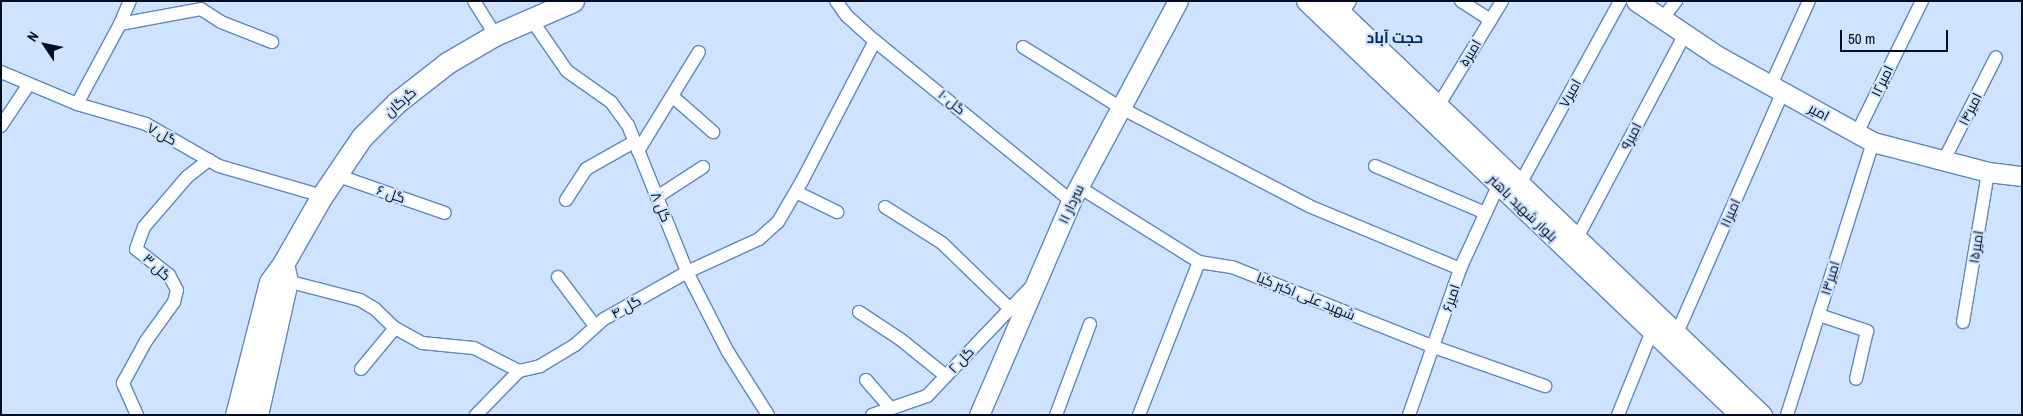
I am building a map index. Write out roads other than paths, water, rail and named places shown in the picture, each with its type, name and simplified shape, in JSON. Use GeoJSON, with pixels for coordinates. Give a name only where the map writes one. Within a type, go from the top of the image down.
{"type":"FeatureCollection","features":[{"type":"Feature","properties":{"kind":"main road","name":"گرگان"},"geometry":{"type":"LineString","coordinates":[[257,415],[285,273],[322,196],[362,137],[396,103],[447,63],[495,35],[573,1]]}},
{"type":"Feature","properties":{"kind":"main road","name":"سردار ۱۱"},"geometry":{"type":"LineString","coordinates":[[979,415],[1075,194],[1178,1]]}},
{"type":"Feature","properties":{"kind":"main road","name":"بلوار شهید باهنر"},"geometry":{"type":"LineString","coordinates":[[1306,1],[1740,415]]}},
{"type":"Feature","properties":{"kind":"main road","name":"امیر"},"geometry":{"type":"LineString","coordinates":[[1636,1],[1716,55],[1865,137],[1988,172],[2022,176]]}},
{"type":"Feature","properties":{"kind":"main road","name":"بلوار شهید باهنر"},"geometry":{"type":"LineString","coordinates":[[1340,5],[1438,106],[1762,415]]}},
{"type":"Feature","properties":{"kind":"main road","name":"گرگان"},"geometry":{"type":"LineString","coordinates":[[236,415],[270,282],[285,273]]}},
{"type":"Feature","properties":{"kind":"street"},"geometry":{"type":"LineString","coordinates":[[77,104],[120,24],[130,1]]}},
{"type":"Feature","properties":{"kind":"street"},"geometry":{"type":"LineString","coordinates":[[474,1],[495,35]]}},
{"type":"Feature","properties":{"kind":"street","name":"گل ۱۰"},"geometry":{"type":"LineString","coordinates":[[836,1],[846,16],[875,41],[1075,194]]}},
{"type":"Feature","properties":{"kind":"street"},"geometry":{"type":"LineString","coordinates":[[1461,1],[1490,20]]}},
{"type":"Feature","properties":{"kind":"street","name":"امیر۵"},"geometry":{"type":"LineString","coordinates":[[1438,106],[1502,1]]}},
{"type":"Feature","properties":{"kind":"street","name":"امیر۷"},"geometry":{"type":"LineString","coordinates":[[1520,184],[1620,1]]}},
{"type":"Feature","properties":{"kind":"street"},"geometry":{"type":"LineString","coordinates":[[1662,19],[1676,1]]}},
{"type":"Feature","properties":{"kind":"street","name":"امیر۱۱"},"geometry":{"type":"LineString","coordinates":[[1677,333],[1777,89],[1809,1]]}},
{"type":"Feature","properties":{"kind":"street","name":"امیر۱۲"},"geometry":{"type":"LineString","coordinates":[[1865,137],[1922,1]]}},
{"type":"Feature","properties":{"kind":"street"},"geometry":{"type":"LineString","coordinates":[[120,24],[202,5],[221,22],[272,42]]}},
{"type":"Feature","properties":{"kind":"street","name":"گل ۸"},"geometry":{"type":"LineString","coordinates":[[531,19],[568,71],[611,102],[628,125],[688,272],[728,352],[768,415]]}},
{"type":"Feature","properties":{"kind":"street","name":"امیر۹"},"geometry":{"type":"LineString","coordinates":[[1578,238],[1685,34]]}},
{"type":"Feature","properties":{"kind":"street","name":"گل ۴"},"geometry":{"type":"LineString","coordinates":[[518,371],[540,366],[574,345],[604,319],[688,272],[759,239],[778,222],[796,192],[875,41]]}},
{"type":"Feature","properties":{"kind":"street"},"geometry":{"type":"LineString","coordinates":[[1023,47],[1121,108],[1309,206],[1460,269]]}},
{"type":"Feature","properties":{"kind":"street"},"geometry":{"type":"LineString","coordinates":[[566,200],[586,169],[636,146],[672,96],[699,52]]}},
{"type":"Feature","properties":{"kind":"street","name":"امیر۱۴"},"geometry":{"type":"LineString","coordinates":[[1944,160],[1996,57]]}},
{"type":"Feature","properties":{"kind":"street","name":"گل ۷"},"geometry":{"type":"LineString","coordinates":[[1,72],[77,104],[146,124],[219,166],[322,196]]}},
{"type":"Feature","properties":{"kind":"street"},"geometry":{"type":"LineString","coordinates":[[1,126],[29,84]]}},
{"type":"Feature","properties":{"kind":"street"},"geometry":{"type":"LineString","coordinates":[[672,96],[713,132]]}},
{"type":"Feature","properties":{"kind":"street","name":"امیر۱۳"},"geometry":{"type":"LineString","coordinates":[[1787,415],[1819,315],[1865,137]]}},
{"type":"Feature","properties":{"kind":"street","name":"گل ۳"},"geometry":{"type":"LineString","coordinates":[[137,415],[123,383],[146,341],[174,302],[177,290],[169,275],[136,249],[144,227],[187,177],[209,160]]}},
{"type":"Feature","properties":{"kind":"street"},"geometry":{"type":"LineString","coordinates":[[1375,166],[1486,213]]}},
{"type":"Feature","properties":{"kind":"street"},"geometry":{"type":"LineString","coordinates":[[657,197],[703,167]]}},
{"type":"Feature","properties":{"kind":"street","name":"امیر۱۵"},"geometry":{"type":"LineString","coordinates":[[1963,322],[1988,172]]}},
{"type":"Feature","properties":{"kind":"street","name":"گل ۶"},"geometry":{"type":"LineString","coordinates":[[336,175],[445,213]]}},
{"type":"Feature","properties":{"kind":"street","name":"امیر۶"},"geometry":{"type":"LineString","coordinates":[[1409,415],[1460,269],[1499,184]]}},
{"type":"Feature","properties":{"kind":"street"},"geometry":{"type":"LineString","coordinates":[[796,192],[837,212]]}},
{"type":"Feature","properties":{"kind":"street","name":"شهید علی اکبر کیا"},"geometry":{"type":"LineString","coordinates":[[1075,194],[1199,262],[1232,267],[1434,347],[1545,386]]}},
{"type":"Feature","properties":{"kind":"street"},"geometry":{"type":"LineString","coordinates":[[885,207],[942,243],[1010,309]]}},
{"type":"Feature","properties":{"kind":"street"},"geometry":{"type":"LineString","coordinates":[[1139,415],[1199,262]]}},
{"type":"Feature","properties":{"kind":"street"},"geometry":{"type":"LineString","coordinates":[[285,273],[360,300],[375,309],[396,328],[422,342],[474,348],[518,371],[476,415]]}},
{"type":"Feature","properties":{"kind":"street"},"geometry":{"type":"LineString","coordinates":[[558,277],[596,326]]}},
{"type":"Feature","properties":{"kind":"street","name":"گل ۲"},"geometry":{"type":"LineString","coordinates":[[872,415],[927,396],[1036,282]]}},
{"type":"Feature","properties":{"kind":"street"},"geometry":{"type":"LineString","coordinates":[[858,312],[900,339],[946,376]]}},
{"type":"Feature","properties":{"kind":"street"},"geometry":{"type":"LineString","coordinates":[[1819,315],[1867,332],[1856,379]]}},
{"type":"Feature","properties":{"kind":"street"},"geometry":{"type":"LineString","coordinates":[[1056,415],[1090,324]]}},
{"type":"Feature","properties":{"kind":"street"},"geometry":{"type":"LineString","coordinates":[[361,369],[396,328]]}},
{"type":"Feature","properties":{"kind":"street"},"geometry":{"type":"LineString","coordinates":[[1618,415],[1652,331]]}},
{"type":"Feature","properties":{"kind":"street"},"geometry":{"type":"LineString","coordinates":[[866,380],[890,408]]}},
{"type":"Feature","properties":{"kind":"district","name":"حجت آباد"},"geometry":{"type":"Point","coordinates":[1395,38]}}]}
